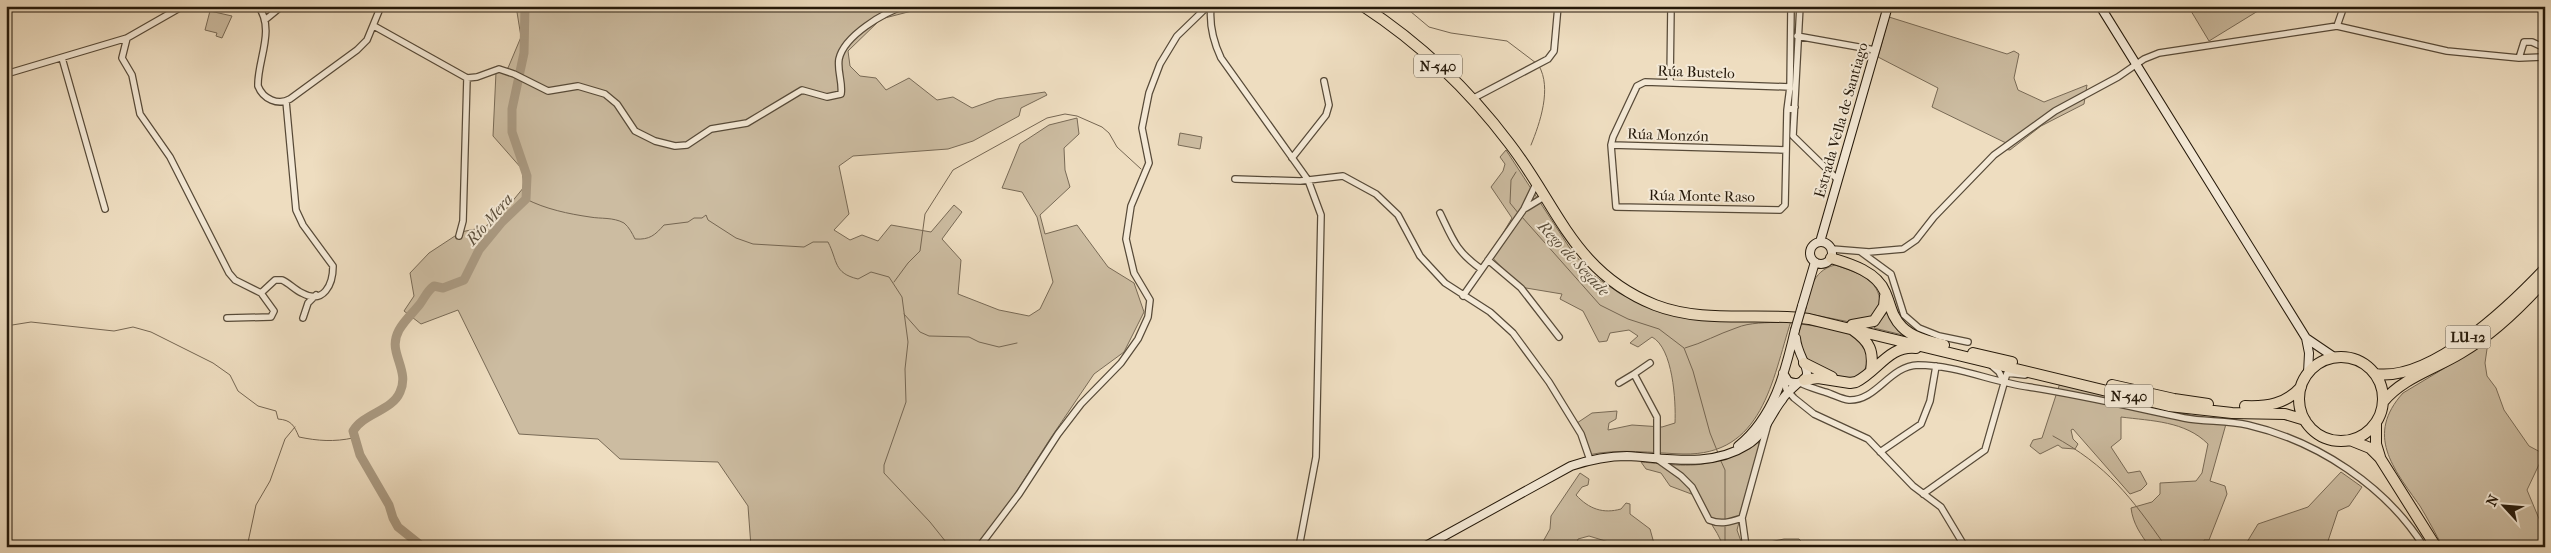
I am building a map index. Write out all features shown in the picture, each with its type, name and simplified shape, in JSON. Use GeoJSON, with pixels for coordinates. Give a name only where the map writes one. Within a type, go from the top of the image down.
{"type":"FeatureCollection","features":[{"type":"Feature","properties":{"kind":"highway","name":"N-540"},"geometry":{"type":"LineString","coordinates":[[1363,6],[1425,53],[1472,99],[1509,143],[1582,254],[1600,272],[1622,289],[1656,305],[1712,316],[1779,315],[1845,326],[1955,352],[2198,403],[2252,406],[2281,403],[2293,396],[2301,387],[2308,373],[2320,363],[2334,357]]}},
{"type":"Feature","properties":{"kind":"highway"},"geometry":{"type":"LineString","coordinates":[[1832,254],[1860,268],[1879,282],[1886,293],[1894,318],[1903,328],[1914,336],[1955,352]]}},
{"type":"Feature","properties":{"kind":"highway","name":"LU-12"},"geometry":{"type":"LineString","coordinates":[[2375,374],[2400,374],[2426,363],[2459,344],[2497,316],[2545,269]]}},
{"type":"Feature","properties":{"kind":"highway","name":"LU-12"},"geometry":{"type":"LineString","coordinates":[[2383,402],[2402,384],[2462,353],[2487,336],[2517,311],[2545,280]]}},
{"type":"Feature","properties":{"kind":"highway"},"geometry":{"type":"LineString","coordinates":[[1845,326],[1861,325],[1874,321],[1884,306],[1886,293]]}},
{"type":"Feature","properties":{"kind":"highway"},"geometry":{"type":"LineString","coordinates":[[1845,326],[1870,345],[1873,357],[1871,371]]}},
{"type":"Feature","properties":{"kind":"highway"},"geometry":{"type":"LineString","coordinates":[[1800,380],[1856,382],[1882,360],[1905,348],[1955,352]]}},
{"type":"Feature","properties":{"kind":"highway","name":"N-540"},"geometry":{"type":"LineString","coordinates":[[1955,352],[1987,364],[2188,409],[2285,414],[2305,420],[2314,430],[2325,437],[2337,441],[2350,440],[2370,448],[2380,458],[2436,547]]}},
{"type":"Feature","properties":{"kind":"highway"},"geometry":{"type":"LineString","coordinates":[[2334,357],[2357,360],[2375,374],[2381,387],[2383,402]]}},
{"type":"Feature","properties":{"kind":"highway"},"geometry":{"type":"LineString","coordinates":[[1800,380],[1840,381]]}},
{"type":"Feature","properties":{"kind":"highway"},"geometry":{"type":"LineString","coordinates":[[2301,387],[2299,398],[2305,420]]}},
{"type":"Feature","properties":{"kind":"highway","name":"N-540"},"geometry":{"type":"LineString","coordinates":[[2380,458],[2376,444],[2376,422],[2383,402]]}},
{"type":"Feature","properties":{"kind":"highway"},"geometry":{"type":"LineString","coordinates":[[2350,440],[2365,433],[2376,422]]}},
{"type":"Feature","properties":{"kind":"main road","name":"Estrada Vella de Santiago"},"geometry":{"type":"LineString","coordinates":[[1714,458],[1736,447],[1758,428],[1768,413],[1784,374],[1815,262],[1811,258],[1810,252],[1815,243],[1820,242],[1888,6]]}},
{"type":"Feature","properties":{"kind":"main road"},"geometry":{"type":"LineString","coordinates":[[2100,6],[2306,338],[2309,352],[2308,373]]}},
{"type":"Feature","properties":{"kind":"main road"},"geometry":{"type":"LineString","coordinates":[[1815,262],[1823,264],[1832,254],[1828,243],[1820,242]]}},
{"type":"Feature","properties":{"kind":"main road"},"geometry":{"type":"LineString","coordinates":[[1424,547],[1571,466],[1590,460],[1626,456],[1689,461],[1714,458],[1734,452],[1749,444],[1769,422],[1800,380],[1795,330]]}},
{"type":"Feature","properties":{"kind":"main road"},"geometry":{"type":"LineString","coordinates":[[2306,338],[2334,357]]}},
{"type":"Feature","properties":{"kind":"main road"},"geometry":{"type":"LineString","coordinates":[[1786,364],[1793,360],[1800,380]]}},
{"type":"Feature","properties":{"kind":"main road"},"geometry":{"type":"LineString","coordinates":[[1784,374],[1791,383],[1800,380]]}},
{"type":"Feature","properties":{"kind":"street"},"geometry":{"type":"LineString","coordinates":[[6,74],[127,38],[182,6]]}},
{"type":"Feature","properties":{"kind":"street"},"geometry":{"type":"LineString","coordinates":[[258,6],[265,20],[266,30],[257,76],[258,86],[265,97],[278,102],[286,101],[357,50],[374,26],[381,6]]}},
{"type":"Feature","properties":{"kind":"street"},"geometry":{"type":"LineString","coordinates":[[265,20],[282,6]]}},
{"type":"Feature","properties":{"kind":"street"},"geometry":{"type":"LineString","coordinates":[[374,26],[467,78],[477,77],[499,69],[514,74],[548,91],[578,86],[604,94],[617,104],[635,131],[655,141],[675,146],[687,145],[711,129],[746,123],[802,90],[827,97],[841,94],[839,58],[847,44],[876,18],[905,6]]}},
{"type":"Feature","properties":{"kind":"street"},"geometry":{"type":"LineString","coordinates":[[1209,6],[1209,22],[1215,46],[1221,58],[1308,180],[1321,215],[1316,457],[1299,547]]}},
{"type":"Feature","properties":{"kind":"street"},"geometry":{"type":"LineString","coordinates":[[979,547],[1019,494],[1058,434],[1081,404],[1121,363],[1138,339],[1148,317],[1150,300],[1134,273],[1126,239],[1131,206],[1149,162],[1142,128],[1149,93],[1160,64],[1177,36],[1209,6]]}},
{"type":"Feature","properties":{"kind":"street"},"geometry":{"type":"LineString","coordinates":[[1472,99],[1548,59],[1554,51],[1558,6]]}},
{"type":"Feature","properties":{"kind":"street"},"geometry":{"type":"LineString","coordinates":[[1670,83],[1671,6]]}},
{"type":"Feature","properties":{"kind":"street"},"geometry":{"type":"LineString","coordinates":[[1776,6],[1791,8],[1794,13],[1799,7]]}},
{"type":"Feature","properties":{"kind":"street"},"geometry":{"type":"LineString","coordinates":[[2337,26],[2344,6]]}},
{"type":"Feature","properties":{"kind":"street"},"geometry":{"type":"LineString","coordinates":[[1799,7],[1793,136],[1837,179]]}},
{"type":"Feature","properties":{"kind":"street"},"geometry":{"type":"LineString","coordinates":[[1791,8],[1790,102],[1794,107]]}},
{"type":"Feature","properties":{"kind":"street"},"geometry":{"type":"LineString","coordinates":[[1832,254],[1894,251],[1903,248],[1916,240],[1934,216],[1994,155],[2055,111],[2137,64],[2159,54],[2206,44],[2337,26],[2447,51],[2519,58],[2545,57]]}},
{"type":"Feature","properties":{"kind":"street"},"geometry":{"type":"LineString","coordinates":[[1798,36],[1875,50]]}},
{"type":"Feature","properties":{"kind":"street"},"geometry":{"type":"LineString","coordinates":[[127,38],[122,58],[132,75],[140,114],[170,157],[229,273],[235,280],[261,293],[274,311],[271,317],[227,318]]}},
{"type":"Feature","properties":{"kind":"street"},"geometry":{"type":"LineString","coordinates":[[2519,58],[2524,42],[2532,42],[2545,48]]}},
{"type":"Feature","properties":{"kind":"street"},"geometry":{"type":"LineString","coordinates":[[62,58],[105,209]]}},
{"type":"Feature","properties":{"kind":"street"},"geometry":{"type":"LineString","coordinates":[[459,236],[463,221],[467,78]]}},
{"type":"Feature","properties":{"kind":"street"},"geometry":{"type":"LineString","coordinates":[[1292,158],[1326,115],[1329,104],[1324,81]]}},
{"type":"Feature","properties":{"kind":"street","name":"Rúa Bustelo"},"geometry":{"type":"LineString","coordinates":[[1611,145],[1637,86],[1644,82],[1790,87]]}},
{"type":"Feature","properties":{"kind":"street"},"geometry":{"type":"LineString","coordinates":[[1786,150],[1790,87]]}},
{"type":"Feature","properties":{"kind":"street"},"geometry":{"type":"LineString","coordinates":[[286,101],[296,210],[303,225],[333,266],[330,285],[325,292],[316,295],[303,294]]}},
{"type":"Feature","properties":{"kind":"street"},"geometry":{"type":"LineString","coordinates":[[1788,110],[1794,107]]}},
{"type":"Feature","properties":{"kind":"street","name":"Rúa Monzón"},"geometry":{"type":"LineString","coordinates":[[1616,207],[1611,145],[1786,150]]}},
{"type":"Feature","properties":{"kind":"street","name":"Rúa Monte Raso"},"geometry":{"type":"LineString","coordinates":[[1616,207],[1780,210],[1785,205],[1786,150]]}},
{"type":"Feature","properties":{"kind":"street"},"geometry":{"type":"LineString","coordinates":[[1235,179],[1308,180],[1343,176],[1376,194],[1398,215],[1420,256],[1445,283],[1490,312],[1513,333],[1528,352],[1581,434],[1590,460]]}},
{"type":"Feature","properties":{"kind":"street"},"geometry":{"type":"LineString","coordinates":[[1463,296],[1524,209],[1536,184]]}},
{"type":"Feature","properties":{"kind":"street"},"geometry":{"type":"LineString","coordinates":[[1524,209],[1544,197]]}},
{"type":"Feature","properties":{"kind":"street"},"geometry":{"type":"LineString","coordinates":[[1440,214],[1456,247],[1481,269]]}},
{"type":"Feature","properties":{"kind":"street"},"geometry":{"type":"LineString","coordinates":[[1861,252],[1891,274],[1904,314],[1919,328],[1939,336],[1968,342]]}},
{"type":"Feature","properties":{"kind":"street"},"geometry":{"type":"LineString","coordinates":[[1488,260],[1522,288],[1559,337]]}},
{"type":"Feature","properties":{"kind":"street"},"geometry":{"type":"LineString","coordinates":[[261,293],[275,280],[282,280],[303,294],[308,303]]}},
{"type":"Feature","properties":{"kind":"street"},"geometry":{"type":"LineString","coordinates":[[303,318],[308,303],[316,295]]}},
{"type":"Feature","properties":{"kind":"street"},"geometry":{"type":"LineString","coordinates":[[1619,383],[1650,363]]}},
{"type":"Feature","properties":{"kind":"street"},"geometry":{"type":"LineString","coordinates":[[1987,364],[1999,372],[2004,382]]}},
{"type":"Feature","properties":{"kind":"street"},"geometry":{"type":"LineString","coordinates":[[1784,374],[1842,399],[1860,399],[1904,368],[1915,365],[1936,366],[2004,382],[2073,393],[2197,420],[2247,424],[2305,446],[2357,476],[2380,495],[2404,521],[2424,547]]}},
{"type":"Feature","properties":{"kind":"street"},"geometry":{"type":"LineString","coordinates":[[1880,452],[1921,424],[1930,401],[1936,366]]}},
{"type":"Feature","properties":{"kind":"street"},"geometry":{"type":"LineString","coordinates":[[1924,494],[1985,450],[2007,373],[2034,374]]}},
{"type":"Feature","properties":{"kind":"street"},"geometry":{"type":"LineString","coordinates":[[1634,374],[1657,417],[1657,459],[1681,476],[1692,488],[1709,520],[1717,524],[1728,523],[1742,518]]}},
{"type":"Feature","properties":{"kind":"street"},"geometry":{"type":"LineString","coordinates":[[1800,380],[1823,391]]}},
{"type":"Feature","properties":{"kind":"street"},"geometry":{"type":"LineString","coordinates":[[1800,380],[1814,414],[1864,436],[1924,494],[1941,507],[1965,547]]}},
{"type":"Feature","properties":{"kind":"street"},"geometry":{"type":"LineString","coordinates":[[1746,547],[1742,518],[1778,386]]}},
{"type":"Feature","properties":{"kind":"shaded area"},"geometry":{"type":"Polygon","coordinates":[[[516,6],[931,6],[881,19],[848,51],[850,66],[860,76],[876,78],[886,90],[909,78],[937,100],[953,97],[972,108],[997,99],[1045,92],[1047,95],[1021,108],[1019,116],[973,141],[948,149],[853,156],[839,166],[849,214],[834,230],[850,240],[862,235],[878,241],[891,225],[931,232],[954,205],[962,212],[942,239],[961,260],[958,294],[999,310],[1029,316],[1040,309],[1053,282],[1037,217],[1022,192],[1002,188],[1020,144],[1049,125],[1077,118],[1079,134],[1064,148],[1065,170],[1070,187],[1040,215],[1045,234],[1077,225],[1108,267],[1134,283],[1144,312],[1124,352],[1094,374],[981,547],[751,547],[748,506],[718,462],[620,459],[598,439],[519,434],[458,310],[421,324],[404,311],[414,296],[410,273],[429,253],[461,232],[485,227],[506,209],[524,187],[522,169],[493,136],[496,72],[508,68],[521,37],[516,6]]]}},
{"type":"Feature","properties":{"kind":"shaded area"},"geometry":{"type":"Polygon","coordinates":[[[2188,6],[2266,6],[2209,41],[2188,6]]]}},
{"type":"Feature","properties":{"kind":"shaded area"},"geometry":{"type":"Polygon","coordinates":[[[210,11],[232,16],[222,38],[216,36],[217,33],[205,30],[210,11]]]}},
{"type":"Feature","properties":{"kind":"shaded area"},"geometry":{"type":"Polygon","coordinates":[[[1889,17],[2007,54],[2014,51],[2019,54],[2014,78],[2018,90],[2044,102],[2087,85],[2084,104],[2041,126],[2010,150],[2002,149],[2006,143],[1932,107],[1938,88],[1878,57],[1889,17]]]}},
{"type":"Feature","properties":{"kind":"shaded area"},"geometry":{"type":"Polygon","coordinates":[[[1180,133],[1202,137],[1200,149],[1178,145],[1180,133]]]}},
{"type":"Feature","properties":{"kind":"shaded area"},"geometry":{"type":"Polygon","coordinates":[[[1506,150],[1573,253],[1593,275],[1619,293],[1653,309],[1791,321],[1770,390],[1760,410],[1747,428],[1731,442],[1710,451],[1683,454],[1624,451],[1588,455],[1574,425],[1592,413],[1617,411],[1616,419],[1609,423],[1608,430],[1632,425],[1662,427],[1675,423],[1674,389],[1669,363],[1665,352],[1652,337],[1638,347],[1630,343],[1638,336],[1629,330],[1610,333],[1607,341],[1599,342],[1583,311],[1560,299],[1562,294],[1520,287],[1490,255],[1512,218],[1491,187],[1503,171],[1505,164],[1500,157],[1506,150]]]}},
{"type":"Feature","properties":{"kind":"shaded area"},"geometry":{"type":"Polygon","coordinates":[[[1835,265],[1858,274],[1876,288],[1880,304],[1871,319],[1850,322],[1804,313],[1810,290],[1816,277],[1827,268],[1835,265]]]}},
{"type":"Feature","properties":{"kind":"shaded area"},"geometry":{"type":"Polygon","coordinates":[[[1888,311],[1907,336],[1874,328],[1888,311]]]}},
{"type":"Feature","properties":{"kind":"shaded area"},"geometry":{"type":"Polygon","coordinates":[[[1801,324],[1835,329],[1854,335],[1864,345],[1866,352],[1867,360],[1863,372],[1858,376],[1844,378],[1807,361],[1798,337],[1801,324]]]}},
{"type":"Feature","properties":{"kind":"shaded area"},"geometry":{"type":"Polygon","coordinates":[[[2488,342],[2485,363],[2487,376],[2496,388],[2504,410],[2529,446],[2544,454],[2527,490],[2545,533],[2545,547],[2443,547],[2420,506],[2393,465],[2387,451],[2386,423],[2392,408],[2403,393],[2488,342]]]}},
{"type":"Feature","properties":{"kind":"shaded area"},"geometry":{"type":"Polygon","coordinates":[[[2060,383],[2226,424],[2210,481],[2225,486],[2227,494],[2209,540],[2204,540],[2204,547],[2150,547],[2136,524],[2131,508],[2152,502],[2160,494],[2160,483],[2196,481],[2202,473],[2208,444],[2199,436],[2179,426],[2121,417],[2121,439],[2111,447],[2128,473],[2140,471],[2147,484],[2141,490],[2130,494],[2073,429],[2071,430],[2073,439],[2078,444],[2075,449],[2062,448],[2058,445],[2040,454],[2030,446],[2033,440],[2042,438],[2060,383]]]}},
{"type":"Feature","properties":{"kind":"shaded area"},"geometry":{"type":"Polygon","coordinates":[[[1758,434],[1759,446],[1737,530],[1743,547],[1724,547],[1694,495],[1670,486],[1661,473],[1646,469],[1641,462],[1680,465],[1710,463],[1729,455],[1758,434]]]}},
{"type":"Feature","properties":{"kind":"shaded area"},"geometry":{"type":"Polygon","coordinates":[[[2341,472],[2362,487],[2349,506],[2338,511],[2326,547],[2244,547],[2258,524],[2308,507],[2341,472]]]}},
{"type":"Feature","properties":{"kind":"shaded area"},"geometry":{"type":"Polygon","coordinates":[[[1580,473],[1589,479],[1588,485],[1582,487],[1576,495],[1591,507],[1608,511],[1621,509],[1626,503],[1630,504],[1630,514],[1650,529],[1655,547],[1625,547],[1589,536],[1578,539],[1576,547],[1540,547],[1550,529],[1551,516],[1580,473]]]}},
{"type":"Feature","properties":{"kind":"shaded area"},"geometry":{"type":"Polygon","coordinates":[[[1784,539],[1799,539],[1807,547],[1746,547],[1784,539]]]}},
{"type":"Feature","properties":{"kind":"waterway","name":"Río Mera"},"geometry":{"type":"LineString","coordinates":[[423,547],[398,527],[389,505],[360,455],[353,431],[364,420],[391,404],[400,392],[403,376],[395,344],[398,331],[402,325],[434,286],[443,288],[464,280],[479,250],[502,222],[526,199],[527,176],[512,132],[512,109],[524,53],[525,6]]}},
{"type":"Feature","properties":{"kind":"waterway","name":"Rego de Segade"},"geometry":{"type":"LineString","coordinates":[[1404,6],[1429,27],[1451,33],[1507,41],[1536,63]]}},
{"type":"Feature","properties":{"kind":"waterway","name":"Rego de Segade"},"geometry":{"type":"LineString","coordinates":[[1531,145],[1541,116],[1545,95],[1543,75],[1539,66]]}},
{"type":"Feature","properties":{"kind":"waterway"},"geometry":{"type":"LineString","coordinates":[[894,282],[920,251],[925,214],[953,170],[1047,118],[1065,114],[1077,116],[1102,127],[1109,133],[1117,147],[1141,169]]}},
{"type":"Feature","properties":{"kind":"waterway","name":"Rego de Segade"},"geometry":{"type":"LineString","coordinates":[[1516,172],[1511,180],[1510,203],[1519,214]]}},
{"type":"Feature","properties":{"kind":"waterway"},"geometry":{"type":"LineString","coordinates":[[526,199],[541,206],[566,213],[620,221],[627,226],[635,239],[645,239],[652,236],[664,225],[688,222],[694,218],[702,218],[706,215],[708,220],[736,238],[753,244],[804,247],[813,242],[828,242],[837,265],[844,273],[858,279],[871,272],[889,277],[902,297],[908,342],[905,369],[906,402],[884,465],[884,473],[930,522],[950,547]]}},
{"type":"Feature","properties":{"kind":"waterway","name":"Rego de Segade"},"geometry":{"type":"LineString","coordinates":[[1522,217],[1600,305],[1628,319],[1659,329],[1684,348],[1718,453]]}},
{"type":"Feature","properties":{"kind":"waterway"},"geometry":{"type":"LineString","coordinates":[[904,314],[920,332],[929,336],[969,337],[979,342],[999,347],[1017,343]]}},
{"type":"Feature","properties":{"kind":"waterway"},"geometry":{"type":"LineString","coordinates":[[6,326],[31,322],[114,331],[133,327],[151,332],[213,363],[230,375],[238,391],[258,406],[276,411],[278,419],[292,424],[299,437],[326,441],[353,438]]}},
{"type":"Feature","properties":{"kind":"waterway"},"geometry":{"type":"LineString","coordinates":[[1685,348],[1741,326],[1782,322]]}},
{"type":"Feature","properties":{"kind":"waterway"},"geometry":{"type":"LineString","coordinates":[[247,547],[256,505],[270,481],[285,439],[295,427]]}},
{"type":"Feature","properties":{"kind":"waterway"},"geometry":{"type":"LineString","coordinates":[[2053,436],[2072,447],[2104,471],[2129,498],[2166,547]]}},
{"type":"Feature","properties":{"kind":"waterway"},"geometry":{"type":"LineString","coordinates":[[1720,459],[1725,470],[1725,519]]}},
{"type":"Feature","properties":{"kind":"waterway"},"geometry":{"type":"LineString","coordinates":[[1725,527],[1725,547]]}}]}
